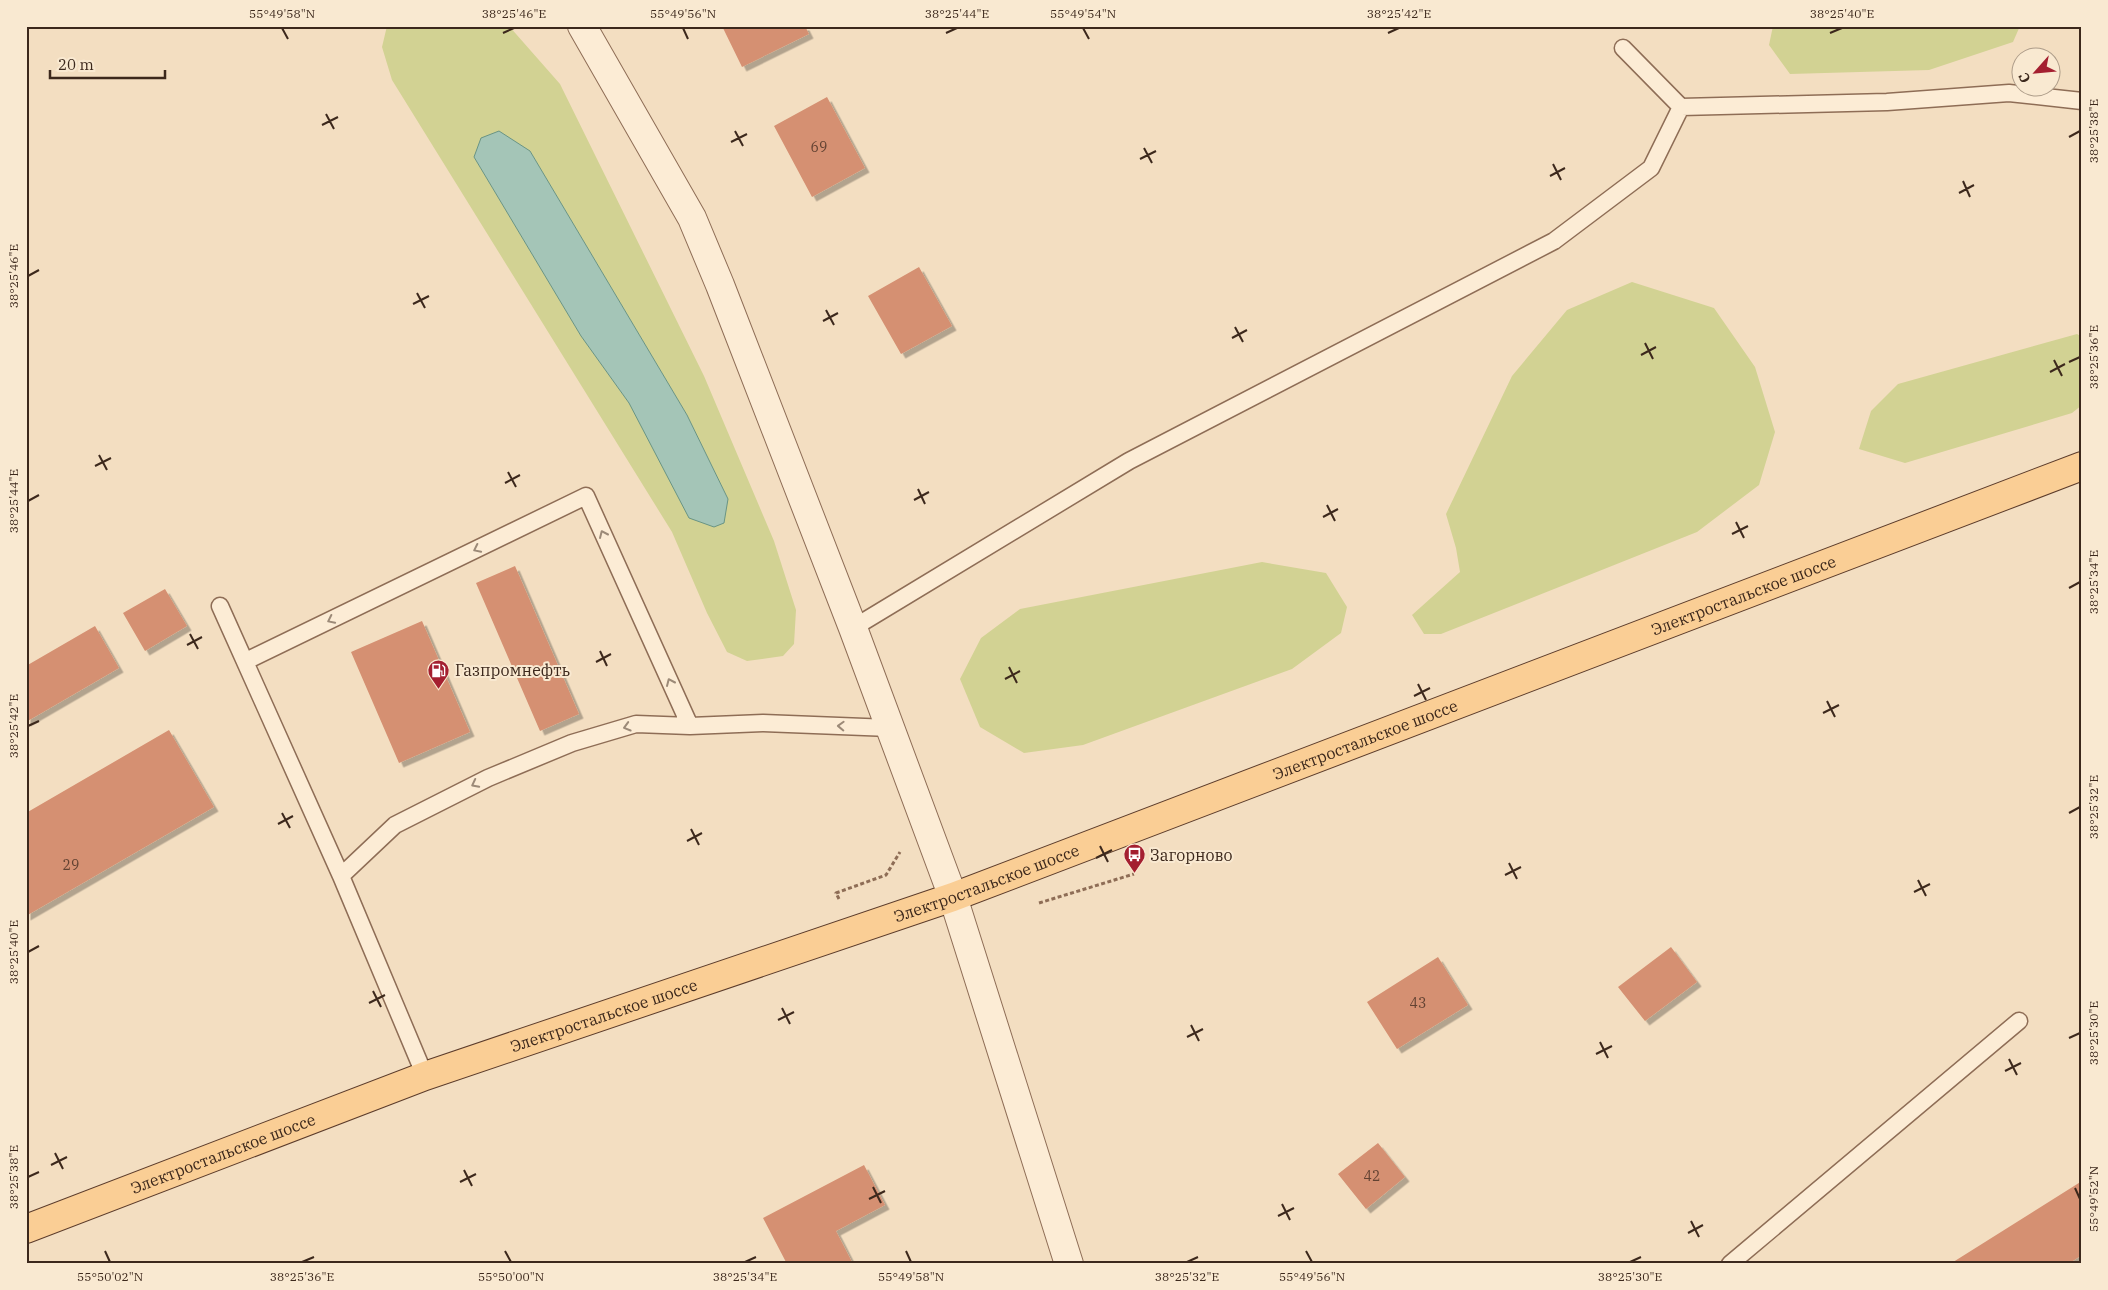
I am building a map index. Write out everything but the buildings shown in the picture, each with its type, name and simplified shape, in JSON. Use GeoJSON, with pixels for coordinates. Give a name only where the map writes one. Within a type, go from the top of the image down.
{"type":"FeatureCollection","features":[{"type":"Feature","properties":{"kind":"main road","name":"Электростальское шоссе"},"geometry":{"type":"LineString","coordinates":[[26,1228],[426,1076],[852,933],[953,897],[2082,466]]}},
{"type":"Feature","properties":{"kind":"street"},"geometry":{"type":"LineString","coordinates":[[582,26],[692,218],[720,285],[853,628],[953,897],[1069,1264]]}},
{"type":"Feature","properties":{"kind":"lane"},"geometry":{"type":"LineString","coordinates":[[1623,48],[1681,107],[1887,102],[2009,93],[2082,101]]}},
{"type":"Feature","properties":{"kind":"lane"},"geometry":{"type":"LineString","coordinates":[[853,628],[1129,461],[1554,241],[1651,168],[1681,107]]}},
{"type":"Feature","properties":{"kind":"lane"},"geometry":{"type":"LineString","coordinates":[[246,661],[586,496],[690,726]]}},
{"type":"Feature","properties":{"kind":"lane"},"geometry":{"type":"LineString","coordinates":[[220,606],[341,876],[426,1076]]}},
{"type":"Feature","properties":{"kind":"lane"},"geometry":{"type":"LineString","coordinates":[[341,876],[396,825],[488,778],[572,743],[636,724],[690,726],[763,723],[890,728]]}},
{"type":"Feature","properties":{"kind":"lane"},"geometry":{"type":"LineString","coordinates":[[1730,1264],[2019,1021]]}},
{"type":"Feature","properties":{"kind":"path"},"geometry":{"type":"LineString","coordinates":[[852,933],[836,893],[886,875],[901,850]]}},
{"type":"Feature","properties":{"kind":"path"},"geometry":{"type":"LineString","coordinates":[[1029,906],[1134,874]]}},
{"type":"Feature","properties":{"kind":"green space"},"geometry":{"type":"Polygon","coordinates":[[[387,26],[509,26],[560,84],[704,376],[774,541],[796,610],[794,644],[783,656],[747,661],[727,652],[707,613],[672,532],[392,80],[382,47],[387,26]],[[530,151],[474,157],[581,336],[629,403],[728,499],[687,415],[530,151]]]}},
{"type":"Feature","properties":{"kind":"green space"},"geometry":{"type":"Polygon","coordinates":[[[1773,26],[2020,26],[2013,42],[1929,70],[1790,74],[1769,45],[1773,26]]]}},
{"type":"Feature","properties":{"kind":"green space"},"geometry":{"type":"Polygon","coordinates":[[[1632,282],[1714,308],[1755,367],[1775,432],[1759,485],[1697,532],[1441,634],[1424,634],[1412,615],[1460,572],[1456,548],[1446,514],[1512,376],[1567,310],[1632,282]]]}},
{"type":"Feature","properties":{"kind":"green space"},"geometry":{"type":"Polygon","coordinates":[[[2077,334],[2082,337],[2082,405],[2072,413],[1905,463],[1859,449],[1871,411],[1898,384],[2077,334]]]}},
{"type":"Feature","properties":{"kind":"green space"},"geometry":{"type":"Polygon","coordinates":[[[1262,562],[1326,573],[1347,607],[1341,633],[1292,669],[1083,745],[1024,753],[980,727],[960,679],[981,638],[1020,609],[1262,562]]]}},
{"type":"Feature","properties":{"kind":"shaded area"},"geometry":{"type":"Polygon","coordinates":[[[499,131],[530,151],[687,415],[728,499],[724,523],[714,527],[689,518],[629,403],[581,336],[474,157],[481,138],[499,131]]]}},
{"type":"Feature","properties":{"kind":"place","name":"Газпромнефть"},"geometry":{"type":"Point","coordinates":[439,689]}},
{"type":"Feature","properties":{"kind":"place","name":"Загорново"},"geometry":{"type":"Point","coordinates":[1134,874]}}]}
